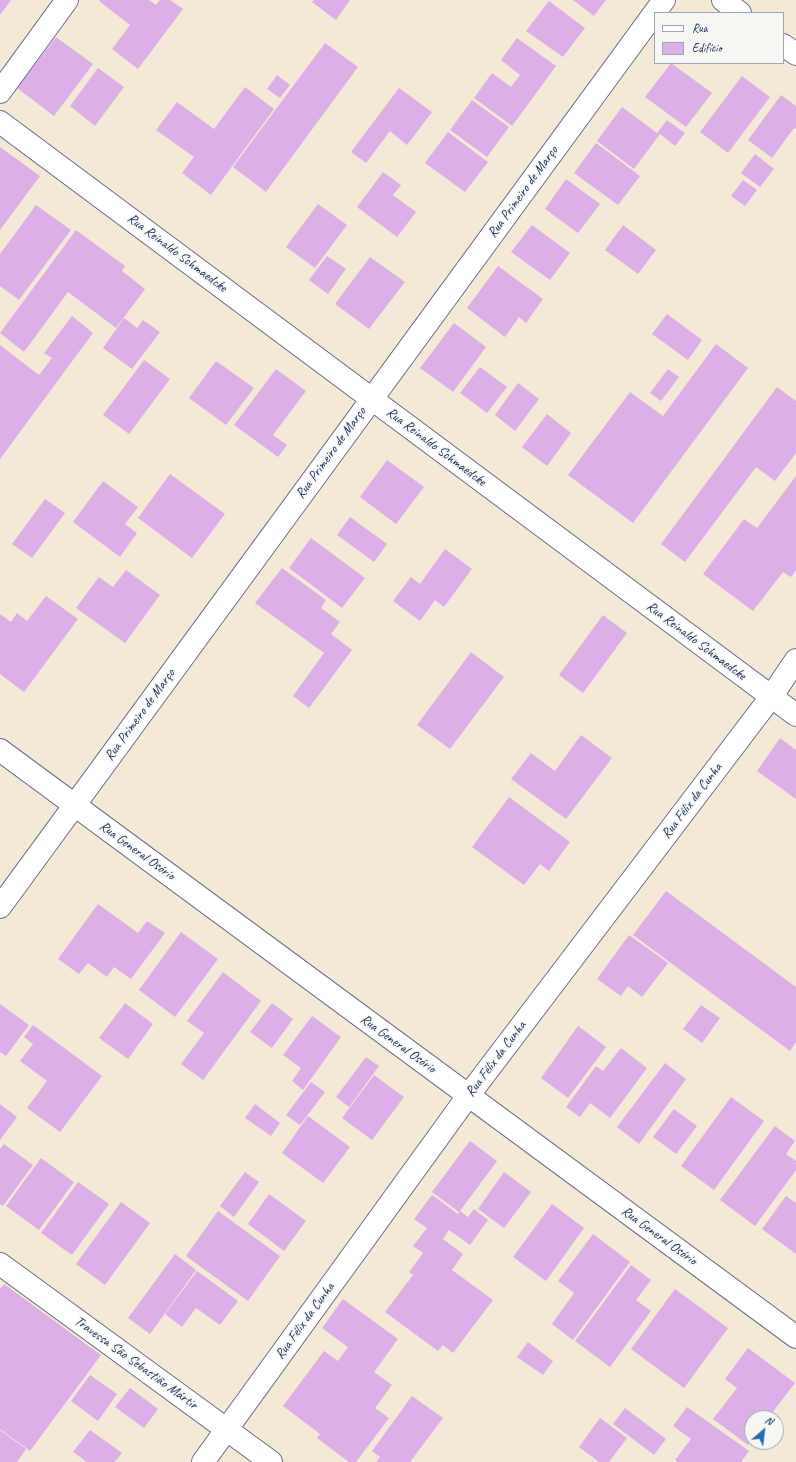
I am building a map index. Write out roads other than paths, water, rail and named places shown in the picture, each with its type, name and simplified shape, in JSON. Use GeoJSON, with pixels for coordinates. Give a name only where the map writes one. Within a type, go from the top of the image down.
{"type":"FeatureCollection","features":[{"type":"Feature","properties":{"kind":"street"},"geometry":{"type":"LineString","coordinates":[[0,92],[67,0]]}},
{"type":"Feature","properties":{"kind":"street","name":"Rua Primeiro de Março"},"geometry":{"type":"LineString","coordinates":[[655,12],[664,0]]}},
{"type":"Feature","properties":{"kind":"street"},"geometry":{"type":"LineString","coordinates":[[723,0],[739,12]]}},
{"type":"Feature","properties":{"kind":"street","name":"Rua Primeiro de Março"},"geometry":{"type":"LineString","coordinates":[[0,907],[371,398],[654,14]]}},
{"type":"Feature","properties":{"kind":"street"},"geometry":{"type":"LineString","coordinates":[[784,46],[796,54]]}},
{"type":"Feature","properties":{"kind":"street","name":"Rua Reinaldo Schmaedcke"},"geometry":{"type":"LineString","coordinates":[[0,122],[796,715]]}},
{"type":"Feature","properties":{"kind":"street","name":"Rua Félix da Cunha"},"geometry":{"type":"LineString","coordinates":[[203,1462],[468,1096],[771,697],[796,660]]}},
{"type":"Feature","properties":{"kind":"street","name":"Rua General Osório"},"geometry":{"type":"LineString","coordinates":[[0,750],[796,1337]]}},
{"type":"Feature","properties":{"kind":"street","name":"Travessa São Sebastião Mártir"},"geometry":{"type":"LineString","coordinates":[[0,1264],[271,1462]]}}]}
